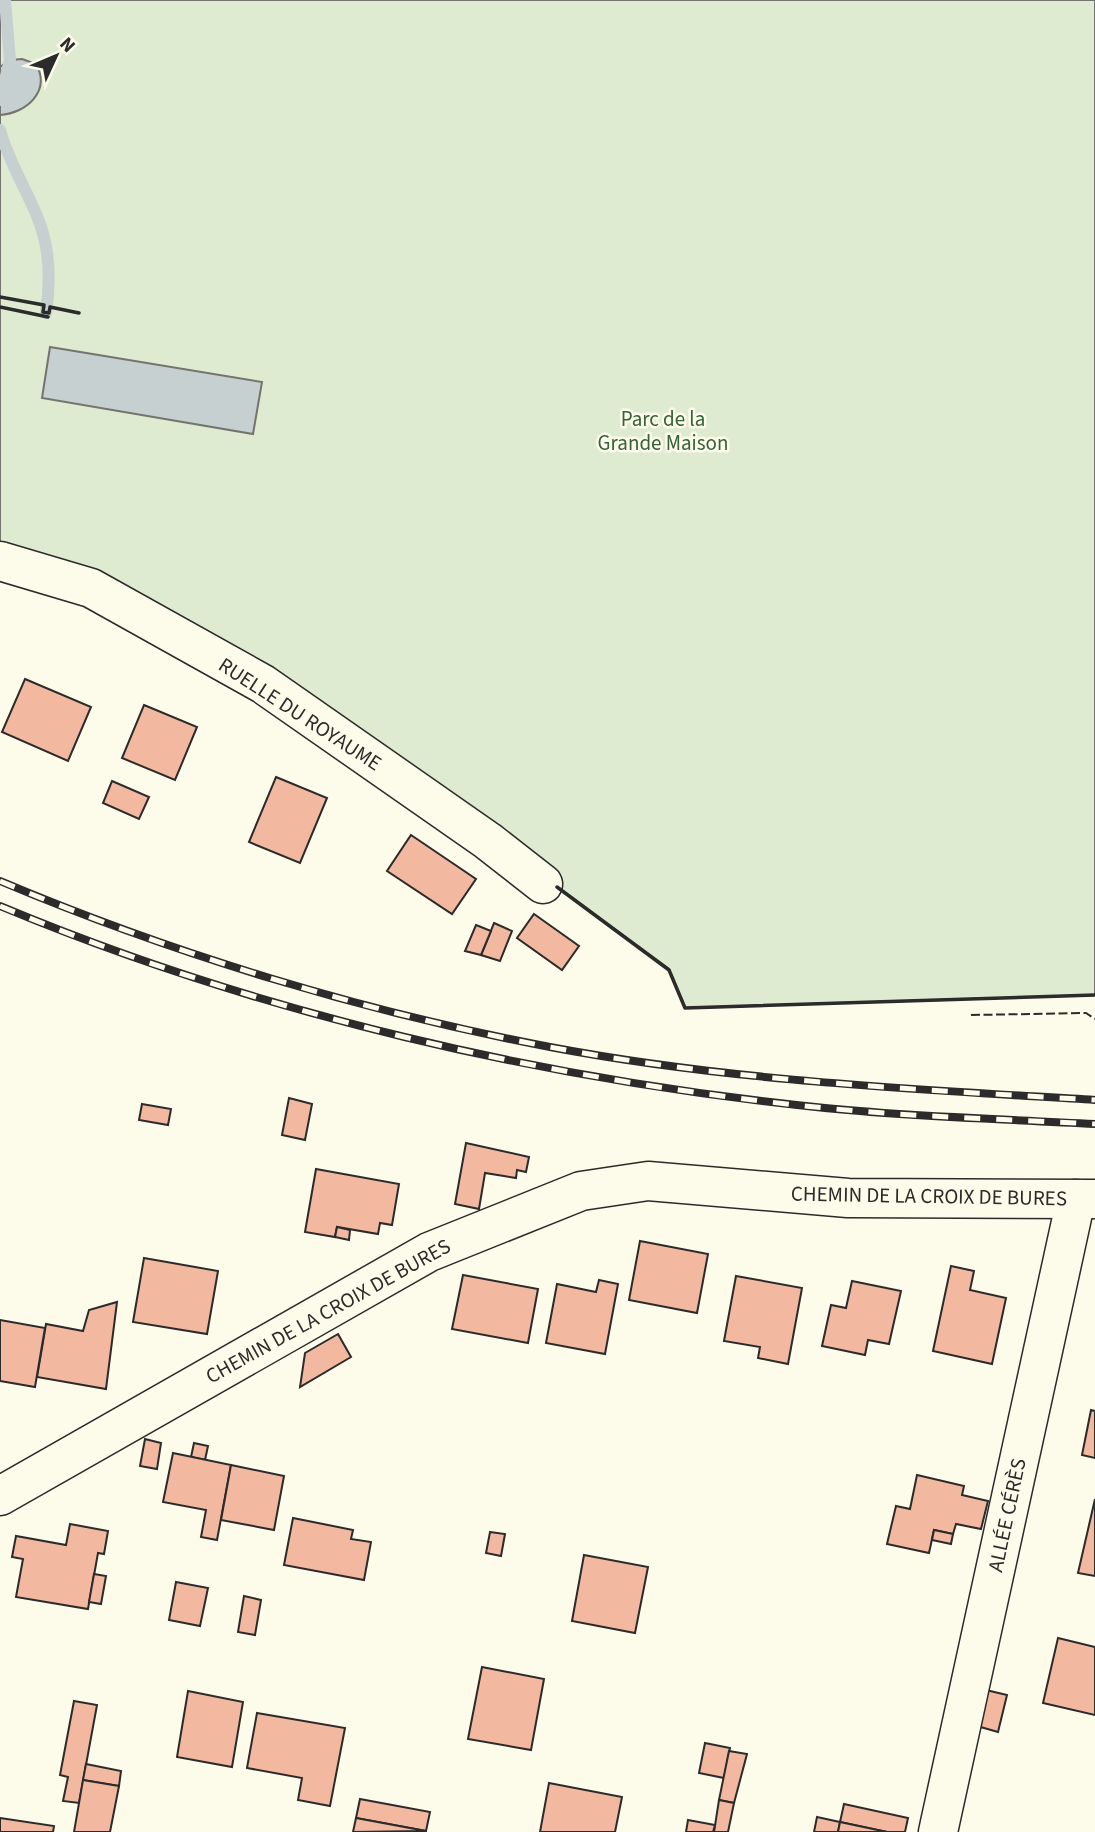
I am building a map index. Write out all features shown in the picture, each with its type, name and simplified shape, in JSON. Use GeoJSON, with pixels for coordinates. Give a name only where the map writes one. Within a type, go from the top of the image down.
{"type":"FeatureCollection","features":[{"type":"Feature","properties":{"kind":"street","name":"RUELLE DU ROYAUME"},"geometry":{"type":"LineString","coordinates":[[0,561],[91,588],[263,684],[488,841],[543,884]]}},
{"type":"Feature","properties":{"kind":"street","name":"CHEMIN DE LA CROIX DE BURES"},"geometry":{"type":"LineString","coordinates":[[0,1496],[429,1252],[503,1220],[581,1192],[648,1181],[848,1198],[1086,1199]]}},
{"type":"Feature","properties":{"kind":"street","name":"ALLÉE CÉRÈS"},"geometry":{"type":"LineString","coordinates":[[938,1832],[1086,1199]]}},
{"type":"Feature","properties":{"kind":"green space","name":"Parc de la Grande Maison"},"geometry":{"type":"Polygon","coordinates":[[[0,0],[1095,0],[1095,995],[685,1008],[669,969],[466,820],[0,545],[0,0]]]}},
{"type":"Feature","properties":{"kind":"shaded area"},"geometry":{"type":"Polygon","coordinates":[[[22,59],[36,64],[40,74],[38,91],[27,105],[0,115],[0,67],[10,60],[22,59]]]}},
{"type":"Feature","properties":{"kind":"shaded area"},"geometry":{"type":"Polygon","coordinates":[[[50,347],[262,382],[253,434],[42,398],[50,347]]]}},
{"type":"Feature","properties":{"kind":"building"},"geometry":{"type":"Polygon","coordinates":[[[25,679],[91,707],[68,761],[2,732],[25,679]]]}},
{"type":"Feature","properties":{"kind":"building"},"geometry":{"type":"Polygon","coordinates":[[[144,705],[197,727],[175,780],[122,758],[144,705]]]}},
{"type":"Feature","properties":{"kind":"building"},"geometry":{"type":"Polygon","coordinates":[[[276,777],[327,798],[300,863],[249,842],[276,777]]]}},
{"type":"Feature","properties":{"kind":"building"},"geometry":{"type":"Polygon","coordinates":[[[112,781],[149,797],[139,819],[103,803],[112,781]]]}},
{"type":"Feature","properties":{"kind":"building"},"geometry":{"type":"Polygon","coordinates":[[[411,835],[476,879],[452,914],[387,871],[411,835]]]}},
{"type":"Feature","properties":{"kind":"building"},"geometry":{"type":"Polygon","coordinates":[[[534,914],[579,946],[562,970],[517,938],[534,914]]]}},
{"type":"Feature","properties":{"kind":"building"},"geometry":{"type":"Polygon","coordinates":[[[494,923],[512,931],[500,961],[481,955],[494,923]]]}},
{"type":"Feature","properties":{"kind":"building"},"geometry":{"type":"Polygon","coordinates":[[[476,925],[491,931],[481,955],[465,951],[476,925]]]}},
{"type":"Feature","properties":{"kind":"building"},"geometry":{"type":"Polygon","coordinates":[[[289,1098],[312,1104],[305,1140],[282,1135],[289,1098]]]}},
{"type":"Feature","properties":{"kind":"building"},"geometry":{"type":"Polygon","coordinates":[[[142,1104],[171,1109],[168,1125],[139,1120],[142,1104]]]}},
{"type":"Feature","properties":{"kind":"building"},"geometry":{"type":"Polygon","coordinates":[[[466,1143],[529,1157],[526,1172],[517,1170],[516,1178],[485,1173],[479,1209],[455,1204],[466,1143]]]}},
{"type":"Feature","properties":{"kind":"building"},"geometry":{"type":"Polygon","coordinates":[[[316,1169],[399,1184],[392,1225],[380,1223],[378,1234],[337,1227],[335,1237],[305,1232],[316,1169]]]}},
{"type":"Feature","properties":{"kind":"building"},"geometry":{"type":"Polygon","coordinates":[[[337,1227],[350,1230],[349,1240],[335,1237],[337,1227]]]}},
{"type":"Feature","properties":{"kind":"building"},"geometry":{"type":"Polygon","coordinates":[[[640,1241],[708,1254],[697,1313],[629,1300],[640,1241]]]}},
{"type":"Feature","properties":{"kind":"building"},"geometry":{"type":"Polygon","coordinates":[[[144,1258],[218,1271],[207,1334],[133,1322],[144,1258]]]}},
{"type":"Feature","properties":{"kind":"building"},"geometry":{"type":"Polygon","coordinates":[[[951,1266],[974,1271],[970,1290],[1006,1298],[992,1364],[933,1351],[951,1266]]]}},
{"type":"Feature","properties":{"kind":"building"},"geometry":{"type":"Polygon","coordinates":[[[463,1275],[538,1289],[528,1343],[452,1329],[463,1275]]]}},
{"type":"Feature","properties":{"kind":"building"},"geometry":{"type":"Polygon","coordinates":[[[736,1276],[802,1288],[788,1364],[758,1358],[760,1347],[724,1341],[736,1276]]]}},
{"type":"Feature","properties":{"kind":"building"},"geometry":{"type":"Polygon","coordinates":[[[599,1280],[618,1284],[605,1354],[546,1343],[557,1284],[596,1292],[599,1280]]]}},
{"type":"Feature","properties":{"kind":"building"},"geometry":{"type":"Polygon","coordinates":[[[852,1281],[901,1291],[889,1344],[868,1340],[865,1355],[822,1346],[831,1305],[846,1308],[852,1281]]]}},
{"type":"Feature","properties":{"kind":"building"},"geometry":{"type":"Polygon","coordinates":[[[117,1302],[106,1389],[37,1377],[46,1324],[83,1331],[89,1310],[117,1302]]]}},
{"type":"Feature","properties":{"kind":"building"},"geometry":{"type":"Polygon","coordinates":[[[0,1320],[45,1328],[35,1387],[0,1381],[0,1320]]]}},
{"type":"Feature","properties":{"kind":"building"},"geometry":{"type":"Polygon","coordinates":[[[338,1334],[351,1357],[300,1387],[305,1353],[338,1334]]]}},
{"type":"Feature","properties":{"kind":"building"},"geometry":{"type":"Polygon","coordinates":[[[1091,1410],[1095,1411],[1095,1458],[1082,1455],[1091,1410]]]}},
{"type":"Feature","properties":{"kind":"building"},"geometry":{"type":"Polygon","coordinates":[[[145,1439],[161,1443],[157,1469],[140,1466],[145,1439]]]}},
{"type":"Feature","properties":{"kind":"building"},"geometry":{"type":"Polygon","coordinates":[[[194,1443],[208,1446],[205,1460],[191,1457],[194,1443]]]}},
{"type":"Feature","properties":{"kind":"building"},"geometry":{"type":"Polygon","coordinates":[[[173,1453],[231,1465],[217,1540],[201,1537],[206,1510],[163,1502],[173,1453]]]}},
{"type":"Feature","properties":{"kind":"building"},"geometry":{"type":"Polygon","coordinates":[[[231,1465],[284,1476],[274,1530],[221,1520],[231,1465]]]}},
{"type":"Feature","properties":{"kind":"building"},"geometry":{"type":"Polygon","coordinates":[[[917,1475],[964,1486],[962,1495],[988,1501],[981,1529],[956,1524],[953,1534],[934,1530],[929,1553],[887,1544],[896,1506],[910,1509],[917,1475]]]}},
{"type":"Feature","properties":{"kind":"building"},"geometry":{"type":"Polygon","coordinates":[[[1095,1499],[1095,1576],[1078,1573],[1095,1499]]]}},
{"type":"Feature","properties":{"kind":"building"},"geometry":{"type":"Polygon","coordinates":[[[293,1518],[353,1530],[351,1539],[371,1542],[364,1580],[284,1565],[293,1518]]]}},
{"type":"Feature","properties":{"kind":"building"},"geometry":{"type":"Polygon","coordinates":[[[70,1524],[108,1531],[104,1554],[98,1553],[88,1609],[16,1597],[23,1559],[12,1557],[16,1536],[66,1545],[70,1524]]]}},
{"type":"Feature","properties":{"kind":"building"},"geometry":{"type":"Polygon","coordinates":[[[934,1530],[953,1534],[951,1544],[932,1540],[934,1530]]]}},
{"type":"Feature","properties":{"kind":"building"},"geometry":{"type":"Polygon","coordinates":[[[490,1532],[505,1534],[501,1556],[486,1553],[490,1532]]]}},
{"type":"Feature","properties":{"kind":"building"},"geometry":{"type":"Polygon","coordinates":[[[584,1555],[648,1567],[635,1633],[572,1621],[584,1555]]]}},
{"type":"Feature","properties":{"kind":"building"},"geometry":{"type":"Polygon","coordinates":[[[94,1574],[106,1576],[101,1604],[89,1602],[94,1574]]]}},
{"type":"Feature","properties":{"kind":"building"},"geometry":{"type":"Polygon","coordinates":[[[176,1582],[208,1588],[200,1626],[169,1620],[176,1582]]]}},
{"type":"Feature","properties":{"kind":"building"},"geometry":{"type":"Polygon","coordinates":[[[244,1596],[261,1600],[255,1635],[238,1632],[244,1596]]]}},
{"type":"Feature","properties":{"kind":"building"},"geometry":{"type":"Polygon","coordinates":[[[1058,1638],[1095,1647],[1095,1715],[1043,1703],[1058,1638]]]}},
{"type":"Feature","properties":{"kind":"building"},"geometry":{"type":"Polygon","coordinates":[[[482,1667],[544,1679],[531,1750],[468,1739],[482,1667]]]}},
{"type":"Feature","properties":{"kind":"building"},"geometry":{"type":"Polygon","coordinates":[[[986,1690],[1007,1695],[998,1732],[977,1726],[986,1690]]]}},
{"type":"Feature","properties":{"kind":"building"},"geometry":{"type":"Polygon","coordinates":[[[188,1691],[243,1702],[232,1767],[177,1757],[188,1691]]]}},
{"type":"Feature","properties":{"kind":"building"},"geometry":{"type":"Polygon","coordinates":[[[74,1701],[97,1705],[79,1803],[63,1801],[68,1777],[60,1775],[74,1701]]]}},
{"type":"Feature","properties":{"kind":"building"},"geometry":{"type":"Polygon","coordinates":[[[257,1713],[345,1728],[330,1806],[298,1800],[302,1778],[247,1768],[257,1713]]]}},
{"type":"Feature","properties":{"kind":"building"},"geometry":{"type":"Polygon","coordinates":[[[705,1743],[730,1748],[724,1778],[699,1773],[705,1743]]]}},
{"type":"Feature","properties":{"kind":"building"},"geometry":{"type":"Polygon","coordinates":[[[729,1751],[747,1754],[734,1803],[719,1800],[729,1751]]]}},
{"type":"Feature","properties":{"kind":"building"},"geometry":{"type":"Polygon","coordinates":[[[86,1764],[121,1771],[119,1786],[83,1780],[86,1764]]]}},
{"type":"Feature","properties":{"kind":"building"},"geometry":{"type":"Polygon","coordinates":[[[83,1780],[119,1786],[110,1832],[74,1832],[83,1780]]]}},
{"type":"Feature","properties":{"kind":"building"},"geometry":{"type":"Polygon","coordinates":[[[549,1783],[622,1797],[615,1832],[540,1832],[549,1783]]]}},
{"type":"Feature","properties":{"kind":"building"},"geometry":{"type":"Polygon","coordinates":[[[360,1799],[430,1812],[426,1831],[356,1818],[360,1799]]]}},
{"type":"Feature","properties":{"kind":"building"},"geometry":{"type":"Polygon","coordinates":[[[719,1800],[734,1803],[728,1832],[714,1832],[719,1800]]]}},
{"type":"Feature","properties":{"kind":"building"},"geometry":{"type":"Polygon","coordinates":[[[844,1804],[908,1818],[905,1832],[887,1832],[840,1822],[844,1804]]]}},
{"type":"Feature","properties":{"kind":"building"},"geometry":{"type":"Polygon","coordinates":[[[817,1817],[840,1822],[838,1832],[814,1832],[817,1817]]]}},
{"type":"Feature","properties":{"kind":"building"},"geometry":{"type":"Polygon","coordinates":[[[0,1818],[54,1826],[53,1832],[0,1832],[0,1818]]]}},
{"type":"Feature","properties":{"kind":"building"},"geometry":{"type":"Polygon","coordinates":[[[356,1818],[426,1831],[353,1832],[356,1818]]]}},
{"type":"Feature","properties":{"kind":"building"},"geometry":{"type":"Polygon","coordinates":[[[688,1820],[715,1825],[713,1832],[686,1832],[688,1820]]]}},
{"type":"Feature","properties":{"kind":"building"},"geometry":{"type":"Polygon","coordinates":[[[840,1822],[887,1832],[838,1832],[840,1822]]]}},
{"type":"Feature","properties":{"kind":"waterway"},"geometry":{"type":"LineString","coordinates":[[0,100],[10,60],[5,0]]}},
{"type":"Feature","properties":{"kind":"waterway"},"geometry":{"type":"LineString","coordinates":[[0,130],[45,240],[49,276],[46,313]]}},
{"type":"Feature","properties":{"kind":"railway"},"geometry":{"type":"LineString","coordinates":[[0,881],[133,933],[270,978],[410,1017],[480,1033],[618,1059],[754,1076],[1095,1100]]}},
{"type":"Feature","properties":{"kind":"railway"},"geometry":{"type":"LineString","coordinates":[[0,906],[98,945],[301,1010],[509,1060],[614,1080],[825,1108],[1095,1124]]}},
{"type":"Feature","properties":{"kind":"fence"},"geometry":{"type":"LineString","coordinates":[[971,1015],[1086,1013],[1095,1019]]}},
{"type":"Feature","properties":{"kind":"wall"},"geometry":{"type":"LineString","coordinates":[[0,297],[44,305],[43,312],[49,313],[50,307],[79,313]]}},
{"type":"Feature","properties":{"kind":"wall"},"geometry":{"type":"LineString","coordinates":[[0,307],[48,317]]}},
{"type":"Feature","properties":{"kind":"wall"},"geometry":{"type":"LineString","coordinates":[[557,887],[669,970],[685,1008],[1095,995]]}}]}
